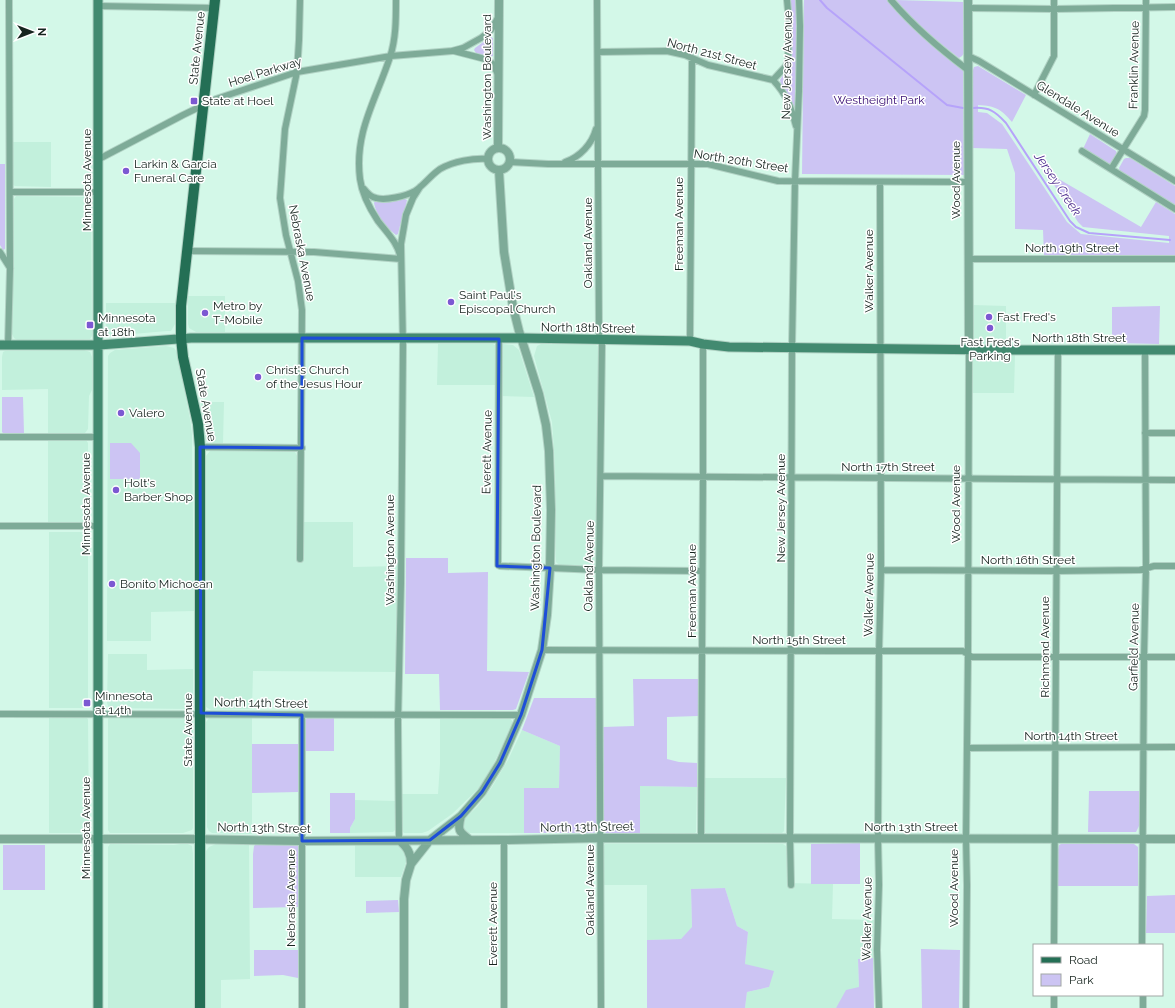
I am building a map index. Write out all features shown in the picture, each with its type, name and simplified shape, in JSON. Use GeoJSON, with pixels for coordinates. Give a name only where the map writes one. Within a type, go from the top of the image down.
{"type":"FeatureCollection","features":[{"type":"Feature","properties":{"kind":"main road","name":"Minnesota Avenue"},"geometry":{"type":"LineString","coordinates":[[98,3],[98,1008]]}},
{"type":"Feature","properties":{"kind":"main road","name":"State Avenue"},"geometry":{"type":"LineString","coordinates":[[200,1008],[200,447],[198,424],[184,358],[181,306],[215,4]]}},
{"type":"Feature","properties":{"kind":"main road","name":"North 18th Street"},"geometry":{"type":"LineString","coordinates":[[4,345],[99,345],[182,338],[522,338],[690,341],[729,347],[969,350],[1175,350]]}},
{"type":"Feature","properties":{"kind":"street"},"geometry":{"type":"LineString","coordinates":[[4,345],[10,269],[9,0]]}},
{"type":"Feature","properties":{"kind":"street","name":"Nebraska Avenue"},"geometry":{"type":"LineString","coordinates":[[300,0],[297,72],[285,129],[280,198],[282,216],[301,296],[302,448],[300,559]]}},
{"type":"Feature","properties":{"kind":"street","name":"Washington Avenue"},"geometry":{"type":"LineString","coordinates":[[396,0],[395,37],[390,56],[360,139],[359,157],[360,180],[364,193],[377,219],[400,250],[401,259]]}},
{"type":"Feature","properties":{"kind":"street","name":"Oakland Avenue"},"geometry":{"type":"LineString","coordinates":[[597,0],[599,334],[602,345],[599,570],[601,838],[600,1008]]}},
{"type":"Feature","properties":{"kind":"street","name":"New Jersey Avenue"},"geometry":{"type":"LineString","coordinates":[[787,0],[790,21],[788,60],[786,66],[773,80],[790,103],[798,131]]}},
{"type":"Feature","properties":{"kind":"street","name":"New Jersey Avenue"},"geometry":{"type":"LineString","coordinates":[[791,885],[792,348],[795,181],[798,131],[799,0]]}},
{"type":"Feature","properties":{"kind":"street"},"geometry":{"type":"LineString","coordinates":[[891,0],[920,30],[968,70]]}},
{"type":"Feature","properties":{"kind":"street"},"geometry":{"type":"LineString","coordinates":[[1034,95],[1054,56],[1054,0]]}},
{"type":"Feature","properties":{"kind":"street","name":"Washington Boulevard"},"geometry":{"type":"LineString","coordinates":[[498,148],[500,82],[499,2]]}},
{"type":"Feature","properties":{"kind":"street"},"geometry":{"type":"LineString","coordinates":[[98,3],[215,4]]}},
{"type":"Feature","properties":{"kind":"street"},"geometry":{"type":"LineString","coordinates":[[968,4],[1054,9],[1146,3],[1175,7]]}},
{"type":"Feature","properties":{"kind":"street","name":"Franklin Avenue"},"geometry":{"type":"LineString","coordinates":[[1111,169],[1144,116],[1146,3]]}},
{"type":"Feature","properties":{"kind":"street","name":"Wood Avenue"},"geometry":{"type":"LineString","coordinates":[[966,1008],[969,350],[968,4]]}},
{"type":"Feature","properties":{"kind":"street","name":"Hoel Parkway"},"geometry":{"type":"LineString","coordinates":[[99,159],[216,99],[297,72],[390,56],[452,51],[468,46],[491,30],[500,16]]}},
{"type":"Feature","properties":{"kind":"street","name":"Hoel Parkway"},"geometry":{"type":"LineString","coordinates":[[452,51],[476,56],[492,63],[498,73],[500,82]]}},
{"type":"Feature","properties":{"kind":"street","name":"North 21st Street"},"geometry":{"type":"LineString","coordinates":[[598,52],[667,51],[692,58],[708,65],[773,80]]}},
{"type":"Feature","properties":{"kind":"street","name":"Glendale Avenue"},"geometry":{"type":"LineString","coordinates":[[968,56],[979,61],[1175,181]]}},
{"type":"Feature","properties":{"kind":"street","name":"Freeman Avenue"},"geometry":{"type":"LineString","coordinates":[[690,341],[692,58]]}},
{"type":"Feature","properties":{"kind":"street","name":"Oakland Avenue"},"geometry":{"type":"LineString","coordinates":[[548,164],[573,159],[588,146],[596,132],[597,125]]}},
{"type":"Feature","properties":{"kind":"street"},"geometry":{"type":"LineString","coordinates":[[498,148],[505,150],[510,155],[510,162],[506,168],[499,171],[491,167],[488,159],[492,150],[498,148]]}},
{"type":"Feature","properties":{"kind":"street"},"geometry":{"type":"LineString","coordinates":[[1082,151],[1175,210]]}},
{"type":"Feature","properties":{"kind":"street"},"geometry":{"type":"LineString","coordinates":[[360,180],[367,194],[376,198],[395,197],[414,191],[441,169],[452,164],[473,159],[488,159]]}},
{"type":"Feature","properties":{"kind":"street","name":"North 20th Street"},"geometry":{"type":"LineString","coordinates":[[510,162],[548,164],[708,164],[778,181],[968,182]]}},
{"type":"Feature","properties":{"kind":"street","name":"Washington Boulevard"},"geometry":{"type":"LineString","coordinates":[[404,1008],[404,899],[406,880],[411,864],[430,840],[461,816],[482,792],[500,763],[521,714],[542,650],[547,615],[550,568],[549,452],[546,424],[539,394],[519,331],[508,282],[504,252],[499,171]]}},
{"type":"Feature","properties":{"kind":"street","name":"Walker Avenue"},"geometry":{"type":"LineString","coordinates":[[879,1008],[878,839],[880,182]]}},
{"type":"Feature","properties":{"kind":"street","name":"Washington Avenue"},"geometry":{"type":"LineString","coordinates":[[399,840],[398,722],[400,715],[403,338],[401,259],[402,236],[406,215],[420,186]]}},
{"type":"Feature","properties":{"kind":"street"},"geometry":{"type":"LineString","coordinates":[[10,192],[99,192]]}},
{"type":"Feature","properties":{"kind":"street"},"geometry":{"type":"LineString","coordinates":[[187,251],[344,253],[401,259]]}},
{"type":"Feature","properties":{"kind":"street"},"geometry":{"type":"LineString","coordinates":[[0,252],[10,269]]}},
{"type":"Feature","properties":{"kind":"street","name":"North 19th Street"},"geometry":{"type":"LineString","coordinates":[[968,259],[1175,259]]}},
{"type":"Feature","properties":{"kind":"street","name":"Everett Avenue"},"geometry":{"type":"LineString","coordinates":[[499,339],[498,565],[550,568]]}},
{"type":"Feature","properties":{"kind":"street","name":"Freeman Avenue"},"geometry":{"type":"LineString","coordinates":[[701,838],[703,650],[703,344]]}},
{"type":"Feature","properties":{"kind":"street","name":"Garfield Avenue"},"geometry":{"type":"LineString","coordinates":[[1142,944],[1146,568],[1145,349]]}},
{"type":"Feature","properties":{"kind":"street","name":"Richmond Avenue"},"geometry":{"type":"LineString","coordinates":[[1054,944],[1058,350]]}},
{"type":"Feature","properties":{"kind":"street"},"geometry":{"type":"LineString","coordinates":[[1146,433],[1175,433]]}},
{"type":"Feature","properties":{"kind":"street"},"geometry":{"type":"LineString","coordinates":[[0,437],[99,437]]}},
{"type":"Feature","properties":{"kind":"street"},"geometry":{"type":"LineString","coordinates":[[200,447],[302,448]]}},
{"type":"Feature","properties":{"kind":"street","name":"North 17th Street"},"geometry":{"type":"LineString","coordinates":[[601,476],[1175,480]]}},
{"type":"Feature","properties":{"kind":"street"},"geometry":{"type":"LineString","coordinates":[[0,526],[98,526]]}},
{"type":"Feature","properties":{"kind":"street","name":"North 16th Street"},"geometry":{"type":"LineString","coordinates":[[880,570],[1140,570],[1154,566],[1175,566]]}},
{"type":"Feature","properties":{"kind":"street"},"geometry":{"type":"LineString","coordinates":[[550,568],[599,570],[702,570]]}},
{"type":"Feature","properties":{"kind":"street","name":"North 15th Street"},"geometry":{"type":"LineString","coordinates":[[542,650],[963,650],[972,657],[1175,657]]}},
{"type":"Feature","properties":{"kind":"street","name":"North 14th Street"},"geometry":{"type":"LineString","coordinates":[[0,714],[521,714]]}},
{"type":"Feature","properties":{"kind":"street","name":"Nebraska Avenue"},"geometry":{"type":"LineString","coordinates":[[302,715],[302,1008]]}},
{"type":"Feature","properties":{"kind":"street","name":"North 14th Street"},"geometry":{"type":"LineString","coordinates":[[967,748],[1175,747]]}},
{"type":"Feature","properties":{"kind":"street"},"geometry":{"type":"LineString","coordinates":[[461,816],[458,824],[459,830],[470,840]]}},
{"type":"Feature","properties":{"kind":"street","name":"North 13th Street"},"geometry":{"type":"LineString","coordinates":[[0,839],[1175,839]]}},
{"type":"Feature","properties":{"kind":"street"},"geometry":{"type":"LineString","coordinates":[[399,840],[408,850],[411,857],[411,864]]}},
{"type":"Feature","properties":{"kind":"street","name":"Everett Avenue"},"geometry":{"type":"LineString","coordinates":[[504,840],[504,1008]]}},
{"type":"Feature","properties":{"kind":"street"},"geometry":{"type":"LineString","coordinates":[[1054,996],[1054,1008]]}},
{"type":"Feature","properties":{"kind":"street"},"geometry":{"type":"LineString","coordinates":[[1142,996],[1143,1008]]}},
{"type":"Feature","properties":{"kind":"highlighted area"},"geometry":{"type":"Polygon","coordinates":[[[302,338],[499,339],[497,566],[550,568],[542,650],[521,715],[500,763],[482,792],[461,816],[430,840],[302,841],[302,715],[201,713],[200,447],[302,448],[302,338]]]}},
{"type":"Feature","properties":{"kind":"shaded area"},"geometry":{"type":"Polygon","coordinates":[[[13,142],[51,142],[51,187],[13,185],[13,142]]]}},
{"type":"Feature","properties":{"kind":"shaded area"},"geometry":{"type":"Polygon","coordinates":[[[16,196],[91,198],[92,336],[90,339],[17,340],[14,338],[12,334],[14,199],[16,196]]]}},
{"type":"Feature","properties":{"kind":"shaded area"},"geometry":{"type":"Polygon","coordinates":[[[188,296],[225,296],[225,332],[196,332],[189,328],[188,296]]]}},
{"type":"Feature","properties":{"kind":"shaded area"},"geometry":{"type":"Polygon","coordinates":[[[106,303],[175,303],[175,324],[171,331],[110,336],[106,330],[106,303]]]}},
{"type":"Feature","properties":{"kind":"shaded area"},"geometry":{"type":"Polygon","coordinates":[[[973,305],[1006,306],[1006,343],[976,344],[974,342],[973,305]]]}},
{"type":"Feature","properties":{"kind":"shaded area"},"geometry":{"type":"Polygon","coordinates":[[[438,344],[495,345],[495,385],[437,385],[438,344]]]}},
{"type":"Feature","properties":{"kind":"shaded area"},"geometry":{"type":"Polygon","coordinates":[[[503,344],[513,345],[519,350],[534,397],[501,396],[503,344]]]}},
{"type":"Feature","properties":{"kind":"shaded area"},"geometry":{"type":"Polygon","coordinates":[[[541,344],[596,345],[599,347],[595,565],[592,566],[559,565],[556,562],[555,464],[552,422],[534,356],[537,346],[541,344]]]}},
{"type":"Feature","properties":{"kind":"shaded area"},"geometry":{"type":"Polygon","coordinates":[[[166,346],[174,348],[177,352],[192,434],[194,611],[151,612],[151,641],[107,641],[108,356],[115,350],[166,346]]]}},
{"type":"Feature","properties":{"kind":"shaded area"},"geometry":{"type":"Polygon","coordinates":[[[84,350],[90,352],[92,357],[92,390],[89,396],[88,429],[85,433],[48,433],[48,389],[2,390],[2,357],[3,352],[5,351],[84,350]]]}},
{"type":"Feature","properties":{"kind":"shaded area"},"geometry":{"type":"Polygon","coordinates":[[[975,355],[1015,355],[1014,393],[972,393],[973,357],[975,355]]]}},
{"type":"Feature","properties":{"kind":"shaded area"},"geometry":{"type":"Polygon","coordinates":[[[201,402],[224,402],[223,443],[210,443],[205,439],[201,402]]]}},
{"type":"Feature","properties":{"kind":"shaded area"},"geometry":{"type":"Polygon","coordinates":[[[86,440],[88,443],[88,520],[85,522],[48,522],[48,441],[86,440]]]}},
{"type":"Feature","properties":{"kind":"shaded area"},"geometry":{"type":"Polygon","coordinates":[[[210,451],[295,452],[299,459],[298,522],[353,522],[353,567],[398,566],[397,672],[253,671],[252,709],[211,710],[206,707],[205,457],[210,451]]]}},
{"type":"Feature","properties":{"kind":"shaded area"},"geometry":{"type":"Polygon","coordinates":[[[49,532],[85,532],[88,534],[88,706],[83,708],[49,708],[49,532]]]}},
{"type":"Feature","properties":{"kind":"shaded area"},"geometry":{"type":"Polygon","coordinates":[[[108,654],[147,654],[147,670],[193,669],[193,706],[188,709],[109,708],[107,703],[108,654]]]}},
{"type":"Feature","properties":{"kind":"shaded area"},"geometry":{"type":"Polygon","coordinates":[[[85,716],[88,719],[89,831],[87,833],[49,833],[49,717],[85,716]]]}},
{"type":"Feature","properties":{"kind":"shaded area"},"geometry":{"type":"Polygon","coordinates":[[[110,717],[191,717],[193,723],[192,830],[183,833],[110,833],[108,830],[108,719],[110,717]]]}},
{"type":"Feature","properties":{"kind":"shaded area"},"geometry":{"type":"Polygon","coordinates":[[[211,717],[252,718],[252,834],[212,833],[207,827],[206,722],[211,717]]]}},
{"type":"Feature","properties":{"kind":"shaded area"},"geometry":{"type":"Polygon","coordinates":[[[440,718],[510,718],[512,725],[492,767],[478,789],[452,814],[428,831],[422,833],[404,833],[402,831],[402,794],[438,794],[440,764],[440,718]]]}},
{"type":"Feature","properties":{"kind":"shaded area"},"geometry":{"type":"Polygon","coordinates":[[[522,730],[560,746],[559,788],[524,789],[524,833],[464,833],[462,821],[477,807],[492,787],[508,760],[522,730]]]}},
{"type":"Feature","properties":{"kind":"shaded area"},"geometry":{"type":"Polygon","coordinates":[[[705,778],[786,778],[784,831],[782,833],[706,833],[704,831],[705,778]]]}},
{"type":"Feature","properties":{"kind":"shaded area"},"geometry":{"type":"Polygon","coordinates":[[[640,786],[697,787],[696,832],[640,833],[640,786]]]}},
{"type":"Feature","properties":{"kind":"shaded area"},"geometry":{"type":"Polygon","coordinates":[[[355,800],[395,801],[395,830],[393,832],[350,833],[350,828],[355,819],[355,800]]]}},
{"type":"Feature","properties":{"kind":"shaded area"},"geometry":{"type":"Polygon","coordinates":[[[186,843],[192,846],[193,854],[194,1008],[108,1008],[108,847],[110,844],[174,845],[186,843]]]}},
{"type":"Feature","properties":{"kind":"shaded area"},"geometry":{"type":"Polygon","coordinates":[[[216,844],[249,844],[250,979],[221,980],[221,1008],[206,1008],[206,851],[209,847],[216,844]]]}},
{"type":"Feature","properties":{"kind":"shaded area"},"geometry":{"type":"Polygon","coordinates":[[[355,844],[394,844],[400,846],[405,852],[407,859],[401,877],[355,877],[355,844]]]}},
{"type":"Feature","properties":{"kind":"shaded area"},"geometry":{"type":"Polygon","coordinates":[[[605,844],[783,844],[786,846],[787,883],[833,884],[832,919],[874,920],[873,958],[858,959],[859,987],[836,1008],[745,1008],[747,992],[769,987],[745,964],[748,932],[737,926],[725,888],[691,889],[692,928],[681,939],[647,940],[647,885],[604,885],[605,844]]]}},
{"type":"Feature","properties":{"kind":"green space"},"geometry":{"type":"Polygon","coordinates":[[[790,0],[796,0],[796,111],[794,112],[780,80],[789,66],[791,58],[792,18],[790,0]]]}},
{"type":"Feature","properties":{"kind":"green space","name":"Westheight Park"},"geometry":{"type":"Polygon","coordinates":[[[804,0],[889,0],[906,20],[963,70],[964,175],[802,174],[804,0]]]}},
{"type":"Feature","properties":{"kind":"green space"},"geometry":{"type":"Polygon","coordinates":[[[896,0],[964,2],[964,53],[962,56],[959,58],[934,38],[910,16],[896,0]]]}},
{"type":"Feature","properties":{"kind":"green space"},"geometry":{"type":"Polygon","coordinates":[[[490,37],[493,38],[493,56],[489,57],[476,53],[474,50],[475,48],[490,37]]]}},
{"type":"Feature","properties":{"kind":"green space"},"geometry":{"type":"Polygon","coordinates":[[[978,66],[1026,95],[1012,122],[1005,114],[994,107],[978,105],[978,112],[987,113],[1002,124],[1067,222],[1081,234],[1169,243],[1169,236],[1083,227],[1078,222],[1045,171],[1141,227],[1156,202],[1175,214],[1175,256],[1044,256],[1043,230],[1015,229],[1015,173],[1007,149],[972,148],[973,70],[974,67],[978,66]]]}},
{"type":"Feature","properties":{"kind":"green space"},"geometry":{"type":"Polygon","coordinates":[[[1090,134],[1116,151],[1117,154],[1112,163],[1109,164],[1083,149],[1090,134]]]}},
{"type":"Feature","properties":{"kind":"green space"},"geometry":{"type":"Polygon","coordinates":[[[1126,158],[1130,158],[1175,186],[1175,205],[1120,171],[1119,168],[1126,158]]]}},
{"type":"Feature","properties":{"kind":"green space"},"geometry":{"type":"Polygon","coordinates":[[[0,164],[5,164],[5,249],[3,250],[0,245],[0,164]]]}},
{"type":"Feature","properties":{"kind":"green space"},"geometry":{"type":"Polygon","coordinates":[[[403,198],[407,200],[398,234],[396,235],[382,221],[374,203],[375,201],[390,202],[403,198]]]}},
{"type":"Feature","properties":{"kind":"green space"},"geometry":{"type":"Polygon","coordinates":[[[1160,306],[1159,344],[1112,343],[1112,307],[1160,306]]]}},
{"type":"Feature","properties":{"kind":"green space"},"geometry":{"type":"Polygon","coordinates":[[[2,397],[23,397],[24,433],[2,432],[2,397]]]}},
{"type":"Feature","properties":{"kind":"green space"},"geometry":{"type":"Polygon","coordinates":[[[110,443],[131,443],[140,453],[140,479],[110,479],[110,443]]]}},
{"type":"Feature","properties":{"kind":"green space"},"geometry":{"type":"Polygon","coordinates":[[[406,558],[448,558],[448,573],[488,572],[487,671],[529,672],[516,709],[440,710],[439,674],[405,674],[406,558]]]}},
{"type":"Feature","properties":{"kind":"green space"},"geometry":{"type":"Polygon","coordinates":[[[633,679],[698,679],[698,716],[667,717],[667,759],[679,762],[697,763],[697,787],[640,786],[640,833],[606,833],[603,830],[603,727],[634,726],[633,679]]]}},
{"type":"Feature","properties":{"kind":"green space"},"geometry":{"type":"Polygon","coordinates":[[[534,698],[597,698],[597,830],[594,833],[524,833],[524,788],[559,788],[560,746],[522,730],[534,698]]]}},
{"type":"Feature","properties":{"kind":"green space"},"geometry":{"type":"Polygon","coordinates":[[[309,717],[334,717],[334,751],[306,751],[306,719],[309,717]]]}},
{"type":"Feature","properties":{"kind":"green space"},"geometry":{"type":"Polygon","coordinates":[[[252,744],[298,744],[298,792],[252,793],[252,744]]]}},
{"type":"Feature","properties":{"kind":"green space"},"geometry":{"type":"Polygon","coordinates":[[[1089,791],[1139,791],[1139,826],[1136,832],[1088,832],[1089,791]]]}},
{"type":"Feature","properties":{"kind":"green space"},"geometry":{"type":"Polygon","coordinates":[[[330,793],[355,793],[355,819],[350,828],[350,833],[330,833],[330,793]]]}},
{"type":"Feature","properties":{"kind":"green space"},"geometry":{"type":"Polygon","coordinates":[[[860,843],[860,884],[811,884],[811,844],[860,843]]]}},
{"type":"Feature","properties":{"kind":"green space"},"geometry":{"type":"Polygon","coordinates":[[[256,844],[298,845],[298,907],[253,908],[253,854],[254,846],[256,844]]]}},
{"type":"Feature","properties":{"kind":"green space"},"geometry":{"type":"Polygon","coordinates":[[[1134,844],[1138,847],[1138,886],[1058,886],[1058,849],[1059,845],[1134,844]]]}},
{"type":"Feature","properties":{"kind":"green space"},"geometry":{"type":"Polygon","coordinates":[[[3,845],[45,845],[45,890],[3,890],[3,845]]]}},
{"type":"Feature","properties":{"kind":"green space"},"geometry":{"type":"Polygon","coordinates":[[[725,888],[737,926],[748,932],[745,964],[774,971],[769,987],[747,992],[745,1008],[647,1008],[647,940],[681,939],[692,927],[691,889],[725,888]]]}},
{"type":"Feature","properties":{"kind":"green space"},"geometry":{"type":"Polygon","coordinates":[[[1175,895],[1175,933],[1146,933],[1147,896],[1175,895]]]}},
{"type":"Feature","properties":{"kind":"green space"},"geometry":{"type":"Polygon","coordinates":[[[398,900],[399,912],[366,913],[366,901],[398,900]]]}},
{"type":"Feature","properties":{"kind":"green space"},"geometry":{"type":"Polygon","coordinates":[[[921,949],[960,950],[959,1008],[922,1008],[921,949]]]}},
{"type":"Feature","properties":{"kind":"green space"},"geometry":{"type":"Polygon","coordinates":[[[254,950],[298,950],[298,978],[283,975],[254,976],[254,950]]]}},
{"type":"Feature","properties":{"kind":"green space"},"geometry":{"type":"Polygon","coordinates":[[[873,958],[874,1008],[836,1008],[846,990],[859,987],[858,959],[873,958]]]}},
{"type":"Feature","properties":{"kind":"waterway","name":"Jersey Creek"},"geometry":{"type":"LineString","coordinates":[[820,0],[827,8],[947,105],[963,108]]}},
{"type":"Feature","properties":{"kind":"waterway","name":"Jersey Creek"},"geometry":{"type":"LineString","coordinates":[[973,108],[988,109],[998,115],[1006,123],[1070,221],[1076,227],[1089,233],[1170,240]]}},
{"type":"Feature","properties":{"kind":"place","name":"State at Hoel"},"geometry":{"type":"Point","coordinates":[194,101]}},
{"type":"Feature","properties":{"kind":"place","name":"Larkin & Garcia Funeral Care"},"geometry":{"type":"Point","coordinates":[126,171]}},
{"type":"Feature","properties":{"kind":"place","name":"Saint Paul's Episcopal Church"},"geometry":{"type":"Point","coordinates":[451,302]}},
{"type":"Feature","properties":{"kind":"place","name":"Metro by T-Mobile"},"geometry":{"type":"Point","coordinates":[205,313]}},
{"type":"Feature","properties":{"kind":"place","name":"Fast Fred's"},"geometry":{"type":"Point","coordinates":[989,317]}},
{"type":"Feature","properties":{"kind":"place","name":"Minnesota at 18th"},"geometry":{"type":"Point","coordinates":[90,325]}},
{"type":"Feature","properties":{"kind":"place","name":"Fast Fred's Parking"},"geometry":{"type":"Point","coordinates":[990,328]}},
{"type":"Feature","properties":{"kind":"place","name":"Christ's Church of the Jesus Hour"},"geometry":{"type":"Point","coordinates":[258,377]}},
{"type":"Feature","properties":{"kind":"place","name":"Valero"},"geometry":{"type":"Point","coordinates":[121,413]}},
{"type":"Feature","properties":{"kind":"place","name":"Holt's Barber Shop"},"geometry":{"type":"Point","coordinates":[116,490]}},
{"type":"Feature","properties":{"kind":"place","name":"Bonito Michocan"},"geometry":{"type":"Point","coordinates":[112,584]}},
{"type":"Feature","properties":{"kind":"place","name":"Minnesota at 14th"},"geometry":{"type":"Point","coordinates":[87,703]}}]}
